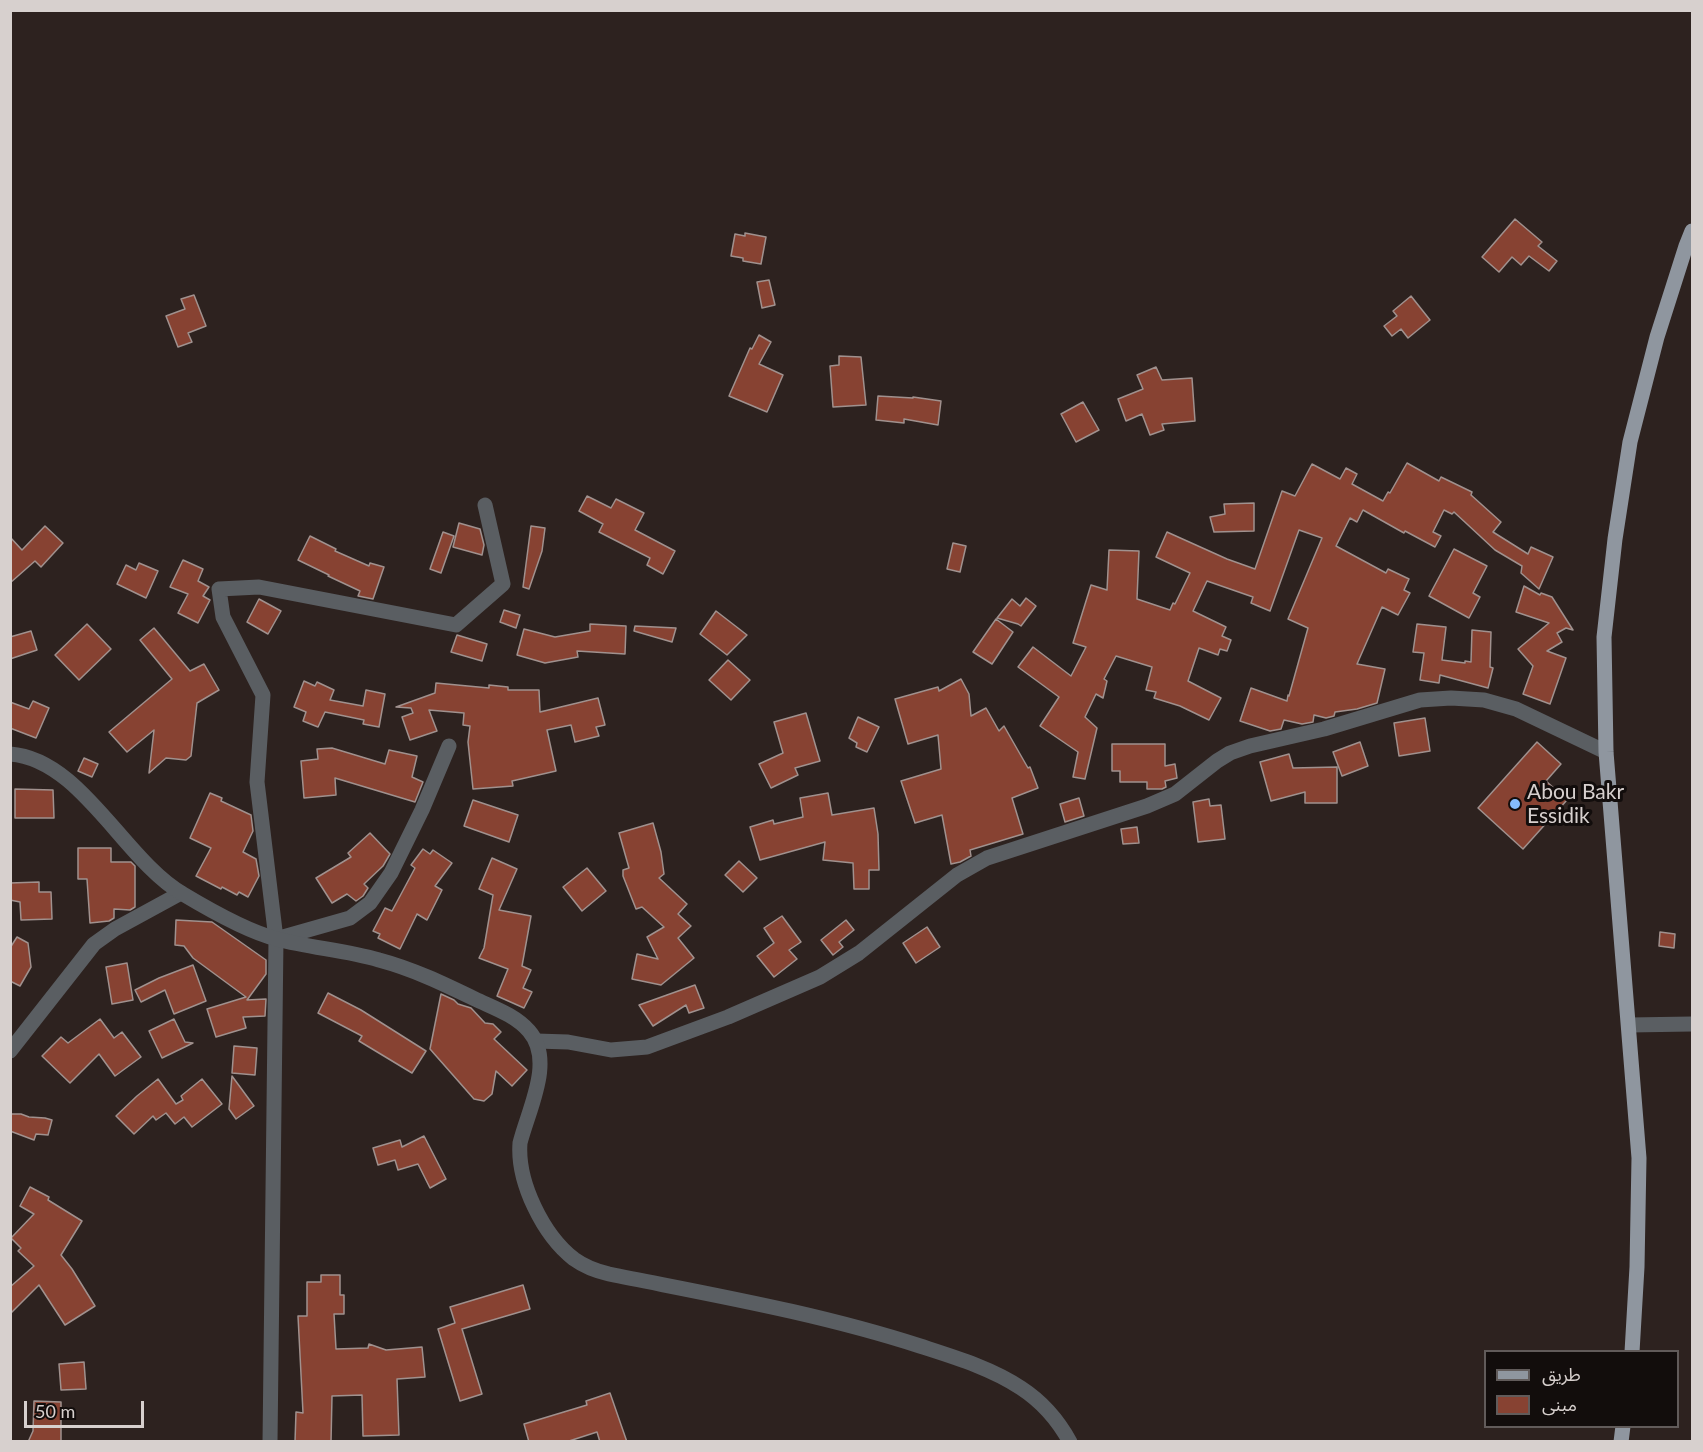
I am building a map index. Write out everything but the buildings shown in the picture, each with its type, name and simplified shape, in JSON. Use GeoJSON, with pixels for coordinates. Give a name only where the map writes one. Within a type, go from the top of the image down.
{"type":"FeatureCollection","features":[{"type":"Feature","properties":{"kind":"main road"},"geometry":{"type":"LineString","coordinates":[[1632,1350],[1637,1267],[1639,1158],[1606,752],[1604,637],[1615,539],[1630,442],[1657,337],[1692,231]]}},
{"type":"Feature","properties":{"kind":"street"},"geometry":{"type":"LineString","coordinates":[[270,1442],[276,939],[257,782],[263,695],[224,617],[219,589],[259,587],[456,625],[502,584],[485,505]]}},
{"type":"Feature","properties":{"kind":"street"},"geometry":{"type":"LineString","coordinates":[[536,1041],[568,1042],[611,1050],[647,1047],[728,1017],[820,977],[859,953],[957,875],[987,858],[1164,799],[1185,787],[1230,753],[1324,729],[1419,700],[1451,698],[1484,700],[1526,714],[1606,752]]}},
{"type":"Feature","properties":{"kind":"street"},"geometry":{"type":"LineString","coordinates":[[276,939],[350,918],[370,903],[391,873],[422,810],[449,746]]}},
{"type":"Feature","properties":{"kind":"street"},"geometry":{"type":"LineString","coordinates":[[10,754],[24,755],[38,761],[67,779],[145,864],[180,893],[256,932],[276,939],[381,960],[446,984],[509,1015],[528,1030],[536,1041],[541,1067],[520,1143],[520,1169],[538,1215],[574,1259],[596,1271],[809,1314],[877,1332],[956,1358],[1004,1377],[1022,1389],[1053,1417],[1070,1442]]}},
{"type":"Feature","properties":{"kind":"street"},"geometry":{"type":"LineString","coordinates":[[10,1051],[94,944],[123,924],[180,893]]}},
{"type":"Feature","properties":{"kind":"street"},"geometry":{"type":"LineString","coordinates":[[1629,1025],[1692,1024]]}},
{"type":"Feature","properties":{"kind":"place","name":"Abou Bakr Essidik"},"geometry":{"type":"Point","coordinates":[1515,804]}}]}
